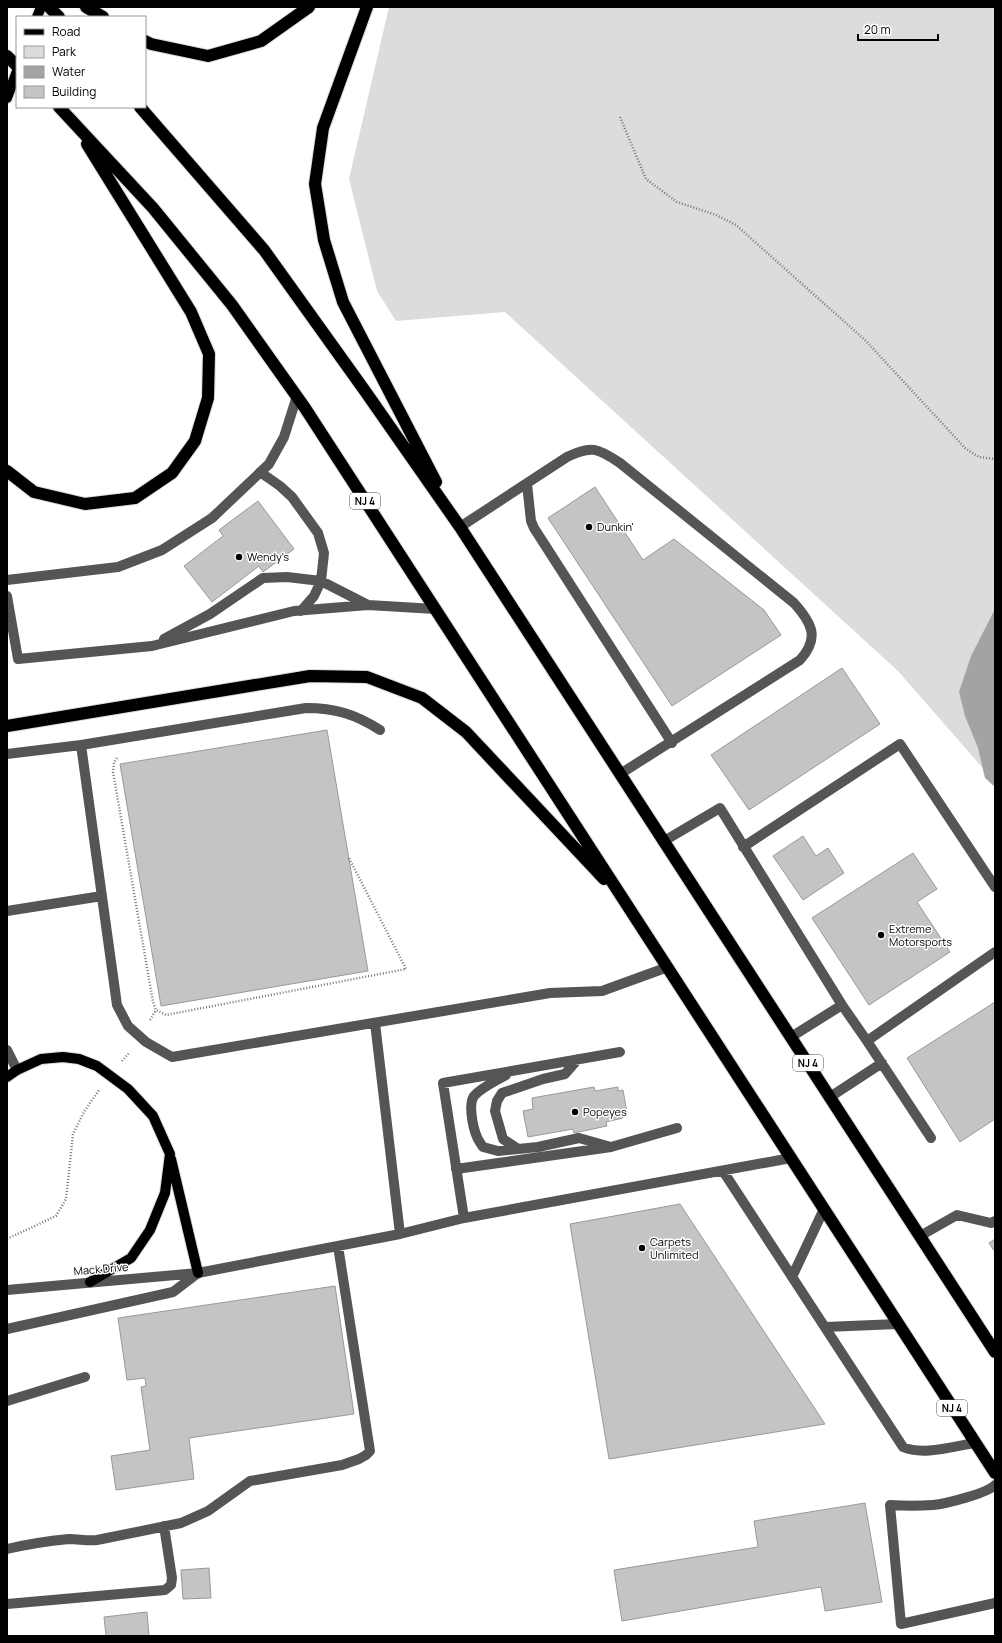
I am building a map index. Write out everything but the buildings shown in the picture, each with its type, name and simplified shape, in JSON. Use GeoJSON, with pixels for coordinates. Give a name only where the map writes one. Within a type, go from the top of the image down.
{"type":"FeatureCollection","features":[{"type":"Feature","properties":{"kind":"highway"},"geometry":{"type":"LineString","coordinates":[[49,7],[58,16]]}},
{"type":"Feature","properties":{"kind":"highway"},"geometry":{"type":"LineString","coordinates":[[86,7],[101,16]]}},
{"type":"Feature","properties":{"kind":"highway"},"geometry":{"type":"LineString","coordinates":[[146,42],[151,44],[208,56],[261,41],[309,7]]}},
{"type":"Feature","properties":{"kind":"highway"},"geometry":{"type":"LineString","coordinates":[[367,7],[323,128],[315,184],[324,240],[343,302],[460,527]]}},
{"type":"Feature","properties":{"kind":"highway"},"geometry":{"type":"LineString","coordinates":[[7,56],[16,65]]}},
{"type":"Feature","properties":{"kind":"highway","name":"NJ 4"},"geometry":{"type":"LineString","coordinates":[[60,108],[153,208],[232,305],[297,396],[995,1473]]}},
{"type":"Feature","properties":{"kind":"highway","name":"NJ 4"},"geometry":{"type":"LineString","coordinates":[[141,108],[264,250],[366,391],[460,527],[995,1352]]}},
{"type":"Feature","properties":{"kind":"highway"},"geometry":{"type":"LineString","coordinates":[[7,471],[34,492],[84,504],[135,498],[172,473],[195,441],[208,398],[209,354],[191,312],[72,120]]}},
{"type":"Feature","properties":{"kind":"highway"},"geometry":{"type":"LineString","coordinates":[[7,726],[310,676],[367,677],[422,698],[466,732],[627,904]]}},
{"type":"Feature","properties":{"kind":"main road"},"geometry":{"type":"LineString","coordinates":[[7,98],[16,74]]}},
{"type":"Feature","properties":{"kind":"main road"},"geometry":{"type":"LineString","coordinates":[[7,1077],[17,1070],[41,1059],[63,1057],[79,1059],[97,1066],[128,1089],[153,1116],[170,1154],[198,1273]]}},
{"type":"Feature","properties":{"kind":"main road"},"geometry":{"type":"LineString","coordinates":[[90,1282],[131,1258],[150,1230],[165,1193],[170,1154]]}},
{"type":"Feature","properties":{"kind":"lane"},"geometry":{"type":"LineString","coordinates":[[7,580],[118,567],[162,550],[212,518],[269,464],[284,438],[297,396]]}},
{"type":"Feature","properties":{"kind":"lane"},"geometry":{"type":"LineString","coordinates":[[460,527],[567,457],[586,449],[597,450],[608,455],[794,603],[810,624],[813,634],[811,643],[807,652],[800,660],[672,743],[620,774]]}},
{"type":"Feature","properties":{"kind":"lane"},"geometry":{"type":"LineString","coordinates":[[260,472],[280,486],[292,497],[318,533],[324,553],[321,580],[314,596],[301,611]]}},
{"type":"Feature","properties":{"kind":"lane"},"geometry":{"type":"LineString","coordinates":[[526,484],[531,521],[534,528],[672,743]]}},
{"type":"Feature","properties":{"kind":"lane"},"geometry":{"type":"LineString","coordinates":[[152,646],[210,614],[263,578],[287,577],[321,580],[368,606]]}},
{"type":"Feature","properties":{"kind":"lane"},"geometry":{"type":"LineString","coordinates":[[7,596],[18,659],[152,646],[294,611],[368,606],[435,609]]}},
{"type":"Feature","properties":{"kind":"lane"},"geometry":{"type":"LineString","coordinates":[[7,754],[80,744],[306,708],[324,708],[344,712],[364,720],[380,730]]}},
{"type":"Feature","properties":{"kind":"lane"},"geometry":{"type":"LineString","coordinates":[[80,744],[117,1005],[128,1026],[146,1042],[172,1057],[556,992],[602,991],[668,967]]}},
{"type":"Feature","properties":{"kind":"lane"},"geometry":{"type":"LineString","coordinates":[[743,847],[900,744],[995,888]]}},
{"type":"Feature","properties":{"kind":"lane"},"geometry":{"type":"LineString","coordinates":[[664,841],[720,808],[842,1005],[931,1138]]}},
{"type":"Feature","properties":{"kind":"lane"},"geometry":{"type":"LineString","coordinates":[[7,911],[102,896]]}},
{"type":"Feature","properties":{"kind":"lane"},"geometry":{"type":"LineString","coordinates":[[867,1041],[995,952]]}},
{"type":"Feature","properties":{"kind":"lane"},"geometry":{"type":"LineString","coordinates":[[791,1037],[842,1005]]}},
{"type":"Feature","properties":{"kind":"lane"},"geometry":{"type":"LineString","coordinates":[[375,1023],[400,1234]]}},
{"type":"Feature","properties":{"kind":"lane"},"geometry":{"type":"LineString","coordinates":[[7,1050],[17,1070]]}},
{"type":"Feature","properties":{"kind":"lane"},"geometry":{"type":"LineString","coordinates":[[464,1218],[443,1083],[620,1052]]}},
{"type":"Feature","properties":{"kind":"lane"},"geometry":{"type":"LineString","coordinates":[[518,1149],[503,1139],[495,1111],[497,1101],[502,1093],[543,1079],[565,1074],[578,1059]]}},
{"type":"Feature","properties":{"kind":"lane"},"geometry":{"type":"LineString","coordinates":[[830,1097],[882,1063]]}},
{"type":"Feature","properties":{"kind":"lane"},"geometry":{"type":"LineString","coordinates":[[511,1071],[480,1091],[474,1097],[471,1104],[476,1136],[484,1147],[498,1151],[538,1147],[579,1138],[611,1147]]}},
{"type":"Feature","properties":{"kind":"lane"},"geometry":{"type":"LineString","coordinates":[[456,1169],[611,1147],[677,1128]]}},
{"type":"Feature","properties":{"kind":"lane","name":"Mack Drive"},"geometry":{"type":"LineString","coordinates":[[7,1290],[198,1273],[400,1234],[464,1218],[791,1158]]}},
{"type":"Feature","properties":{"kind":"lane"},"geometry":{"type":"LineString","coordinates":[[723,1171],[903,1447],[924,1451],[975,1443]]}},
{"type":"Feature","properties":{"kind":"lane"},"geometry":{"type":"LineString","coordinates":[[792,1276],[824,1209]]}},
{"type":"Feature","properties":{"kind":"lane"},"geometry":{"type":"LineString","coordinates":[[920,1236],[957,1215],[991,1223],[995,1221]]}},
{"type":"Feature","properties":{"kind":"lane"},"geometry":{"type":"LineString","coordinates":[[7,1549],[44,1541],[71,1539],[85,1541],[97,1540],[181,1523],[196,1515],[208,1511],[244,1484],[260,1478],[342,1465],[358,1460],[366,1455],[370,1450],[338,1246]]}},
{"type":"Feature","properties":{"kind":"lane"},"geometry":{"type":"LineString","coordinates":[[7,1329],[174,1292],[198,1273]]}},
{"type":"Feature","properties":{"kind":"lane"},"geometry":{"type":"LineString","coordinates":[[825,1327],[898,1324]]}},
{"type":"Feature","properties":{"kind":"lane"},"geometry":{"type":"LineString","coordinates":[[7,1401],[85,1377]]}},
{"type":"Feature","properties":{"kind":"lane"},"geometry":{"type":"LineString","coordinates":[[995,1485],[979,1494],[935,1505],[890,1505],[901,1624],[995,1603]]}},
{"type":"Feature","properties":{"kind":"lane"},"geometry":{"type":"LineString","coordinates":[[7,1604],[166,1590],[171,1585],[172,1578],[164,1526]]}},
{"type":"Feature","properties":{"kind":"path"},"geometry":{"type":"LineString","coordinates":[[620,117],[646,179],[677,202],[716,215],[736,225],[866,341],[965,448],[979,457],[995,460]]}},
{"type":"Feature","properties":{"kind":"path"},"geometry":{"type":"LineString","coordinates":[[120,753],[114,762],[113,772],[151,994],[156,1010],[166,1015],[180,1014],[406,969],[349,858]]}},
{"type":"Feature","properties":{"kind":"path"},"geometry":{"type":"LineString","coordinates":[[7,1239],[56,1216],[66,1199],[73,1134],[84,1112],[110,1076],[133,1048],[156,1010]]}},
{"type":"Feature","properties":{"kind":"green space"},"geometry":{"type":"Polygon","coordinates":[[[389,7],[995,7],[995,782],[898,671],[505,312],[396,321],[377,291],[349,179],[389,7]]]}},
{"type":"Feature","properties":{"kind":"water"},"geometry":{"type":"Polygon","coordinates":[[[995,609],[995,787],[985,778],[978,748],[965,716],[959,692],[971,656],[995,609]]]}},
{"type":"Feature","properties":{"kind":"place","name":"Dunkin'"},"geometry":{"type":"Point","coordinates":[589,527]}},
{"type":"Feature","properties":{"kind":"place","name":"Wendy's"},"geometry":{"type":"Point","coordinates":[239,557]}},
{"type":"Feature","properties":{"kind":"place","name":"Extreme Motorsports"},"geometry":{"type":"Point","coordinates":[881,935]}},
{"type":"Feature","properties":{"kind":"place","name":"Popeyes"},"geometry":{"type":"Point","coordinates":[575,1112]}},
{"type":"Feature","properties":{"kind":"place","name":"Carpets Unlimited"},"geometry":{"type":"Point","coordinates":[642,1248]}}]}
